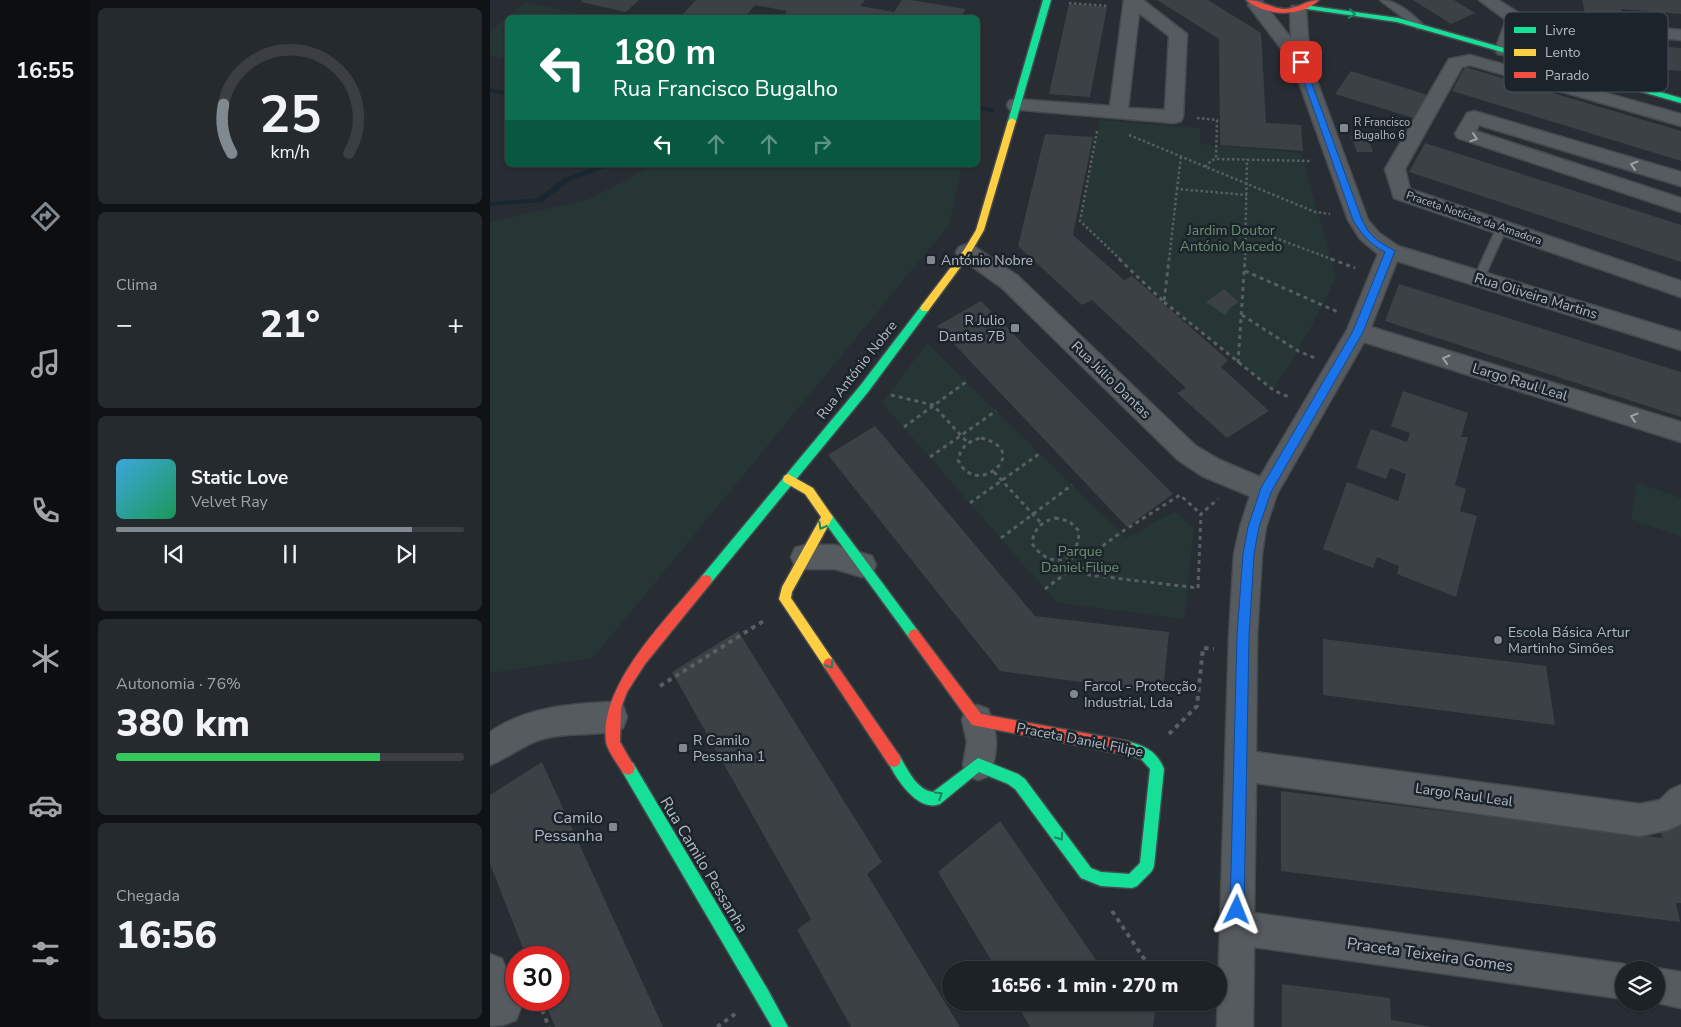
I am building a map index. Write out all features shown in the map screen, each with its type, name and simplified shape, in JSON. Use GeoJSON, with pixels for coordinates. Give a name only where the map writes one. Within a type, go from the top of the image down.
{"type":"FeatureCollection","features":[{"type":"Feature","properties":{"kind":"street","name":"Rua António Nobre"},"geometry":{"type":"LineString","coordinates":[[612,717],[627,678],[788,479],[864,389],[967,252],[980,230],[1047,0]]}},
{"type":"Feature","properties":{"kind":"street"},"geometry":{"type":"LineString","coordinates":[[1487,0],[1505,12]]}},
{"type":"Feature","properties":{"kind":"street"},"geometry":{"type":"LineString","coordinates":[[1253,2],[1276,11],[1307,6],[1398,20]]}},
{"type":"Feature","properties":{"kind":"street"},"geometry":{"type":"LineString","coordinates":[[1253,2],[1301,62]]}},
{"type":"Feature","properties":{"kind":"street"},"geometry":{"type":"LineString","coordinates":[[1358,2],[1398,20],[1504,50]]}},
{"type":"Feature","properties":{"kind":"street"},"geometry":{"type":"LineString","coordinates":[[1016,105],[1174,117],[1178,34],[1132,3],[1110,112]]}},
{"type":"Feature","properties":{"kind":"street"},"geometry":{"type":"LineString","coordinates":[[1301,62],[1307,6]]}},
{"type":"Feature","properties":{"kind":"street"},"geometry":{"type":"LineString","coordinates":[[1668,33],[1681,34]]}},
{"type":"Feature","properties":{"kind":"street","name":"Praceta Notícias da Amadora"},"geometry":{"type":"LineString","coordinates":[[1504,70],[1470,60],[1455,63],[1395,169],[1401,193],[1681,289]]}},
{"type":"Feature","properties":{"kind":"street","name":"Rua Oliveira Martins"},"geometry":{"type":"LineString","coordinates":[[1301,62],[1355,214],[1365,233],[1375,243],[1390,251],[1681,341]]}},
{"type":"Feature","properties":{"kind":"street","name":"Praceta Notícias da Amadora"},"geometry":{"type":"LineString","coordinates":[[1583,92],[1681,120]]}},
{"type":"Feature","properties":{"kind":"street"},"geometry":{"type":"LineString","coordinates":[[1650,92],[1681,101]]}},
{"type":"Feature","properties":{"kind":"street"},"geometry":{"type":"LineString","coordinates":[[1681,179],[1474,117],[1465,134],[1681,205]]}},
{"type":"Feature","properties":{"kind":"street"},"geometry":{"type":"LineString","coordinates":[[1235,1027],[1243,653],[1248,554],[1253,527],[1252,486],[1358,332],[1390,251]]}},
{"type":"Feature","properties":{"kind":"street","name":"Rua Júlio Dantas"},"geometry":{"type":"LineString","coordinates":[[967,252],[1010,282],[1187,453],[1211,468],[1252,486]]}},
{"type":"Feature","properties":{"kind":"street","name":"Largo Raul Leal"},"geometry":{"type":"LineString","coordinates":[[1358,332],[1681,432]]}},
{"type":"Feature","properties":{"kind":"street"},"geometry":{"type":"LineString","coordinates":[[788,479],[810,491],[862,565],[977,720],[983,740],[978,765],[935,799],[921,797],[788,605],[786,591],[827,517]]}},
{"type":"Feature","properties":{"kind":"street"},"geometry":{"type":"LineString","coordinates":[[805,557],[835,557],[862,565]]}},
{"type":"Feature","properties":{"kind":"street"},"geometry":{"type":"LineString","coordinates":[[490,750],[522,731],[541,723],[560,719],[612,717]]}},
{"type":"Feature","properties":{"kind":"street","name":"Rua Camilo Pessanha"},"geometry":{"type":"LineString","coordinates":[[612,717],[612,743],[764,995],[780,1027]]}},
{"type":"Feature","properties":{"kind":"street","name":"Praceta Daniel Filipe"},"geometry":{"type":"LineString","coordinates":[[977,720],[1143,751],[1155,761],[1157,769],[1147,866],[1132,881],[1101,879],[1086,873]]}},
{"type":"Feature","properties":{"kind":"street"},"geometry":{"type":"LineString","coordinates":[[978,765],[1013,779],[1020,784],[1086,873]]}},
{"type":"Feature","properties":{"kind":"street","name":"Largo Raul Leal"},"geometry":{"type":"LineString","coordinates":[[1241,766],[1313,774],[1640,820],[1668,814],[1681,801]]}},
{"type":"Feature","properties":{"kind":"street","name":"Praceta Teixeira Gomes"},"geometry":{"type":"LineString","coordinates":[[1236,928],[1615,981]]}},
{"type":"Feature","properties":{"kind":"street"},"geometry":{"type":"LineString","coordinates":[[490,971],[503,1007],[490,1008]]}},
{"type":"Feature","properties":{"kind":"street"},"geometry":{"type":"LineString","coordinates":[[1665,987],[1681,990]]}},
{"type":"Feature","properties":{"kind":"lane"},"geometry":{"type":"LineString","coordinates":[[1384,0],[1407,14],[1421,27]]}},
{"type":"Feature","properties":{"kind":"lane"},"geometry":{"type":"LineString","coordinates":[[1480,278],[1502,227]]}},
{"type":"Feature","properties":{"kind":"path"},"geometry":{"type":"LineString","coordinates":[[1047,0],[1132,3]]}},
{"type":"Feature","properties":{"kind":"path"},"geometry":{"type":"LineString","coordinates":[[1110,112],[1080,221],[1164,302],[1273,390]]}},
{"type":"Feature","properties":{"kind":"path"},"geometry":{"type":"LineString","coordinates":[[1174,117],[1217,120],[1216,158]]}},
{"type":"Feature","properties":{"kind":"path"},"geometry":{"type":"LineString","coordinates":[[1125,134],[1326,214],[1355,214]]}},
{"type":"Feature","properties":{"kind":"path"},"geometry":{"type":"LineString","coordinates":[[1164,302],[1181,157]]}},
{"type":"Feature","properties":{"kind":"path"},"geometry":{"type":"LineString","coordinates":[[1205,167],[1216,158],[1337,162]]}},
{"type":"Feature","properties":{"kind":"path"},"geometry":{"type":"LineString","coordinates":[[1238,363],[1245,271],[1247,159]]}},
{"type":"Feature","properties":{"kind":"path"},"geometry":{"type":"LineString","coordinates":[[1177,189],[1247,195]]}},
{"type":"Feature","properties":{"kind":"path"},"geometry":{"type":"LineString","coordinates":[[1246,227],[1333,261]]}},
{"type":"Feature","properties":{"kind":"path"},"geometry":{"type":"LineString","coordinates":[[1245,271],[1323,307]]}},
{"type":"Feature","properties":{"kind":"path"},"geometry":{"type":"LineString","coordinates":[[1242,315],[1298,351]]}},
{"type":"Feature","properties":{"kind":"path"},"geometry":{"type":"LineString","coordinates":[[904,427],[966,382]]}},
{"type":"Feature","properties":{"kind":"path"},"geometry":{"type":"LineString","coordinates":[[918,401],[933,406],[967,442]]}},
{"type":"Feature","properties":{"kind":"path"},"geometry":{"type":"LineString","coordinates":[[930,457],[996,411]]}},
{"type":"Feature","properties":{"kind":"path"},"geometry":{"type":"LineString","coordinates":[[988,438],[999,444],[1003,450],[1003,461],[994,472],[979,476],[965,471],[958,460],[962,447],[967,442],[973,439],[988,438]]}},
{"type":"Feature","properties":{"kind":"path"},"geometry":{"type":"LineString","coordinates":[[970,503],[1040,454]]}},
{"type":"Feature","properties":{"kind":"path"},"geometry":{"type":"LineString","coordinates":[[994,472],[1041,523]]}},
{"type":"Feature","properties":{"kind":"path"},"geometry":{"type":"LineString","coordinates":[[1001,538],[1072,485]]}},
{"type":"Feature","properties":{"kind":"path"},"geometry":{"type":"LineString","coordinates":[[1201,514],[1252,486]]}},
{"type":"Feature","properties":{"kind":"path"},"geometry":{"type":"LineString","coordinates":[[1045,589],[1120,533],[1180,495],[1201,514]]}},
{"type":"Feature","properties":{"kind":"path"},"geometry":{"type":"LineString","coordinates":[[1071,556],[1089,575],[1198,588],[1201,514]]}},
{"type":"Feature","properties":{"kind":"path"},"geometry":{"type":"LineString","coordinates":[[1062,518],[1075,526],[1080,538],[1079,544],[1071,556],[1055,560],[1040,555],[1032,543],[1035,529],[1041,523],[1048,519],[1062,518]]}},
{"type":"Feature","properties":{"kind":"path"},"geometry":{"type":"LineString","coordinates":[[654,690],[788,605]]}},
{"type":"Feature","properties":{"kind":"path"},"geometry":{"type":"LineString","coordinates":[[1150,755],[1197,706],[1203,648],[1243,653]]}},
{"type":"Feature","properties":{"kind":"path"},"geometry":{"type":"LineString","coordinates":[[1086,873],[1145,961]]}},
{"type":"Feature","properties":{"kind":"green space"},"geometry":{"type":"Polygon","coordinates":[[[526,2],[586,15],[510,15],[526,2]]]}},
{"type":"Feature","properties":{"kind":"green space"},"geometry":{"type":"Polygon","coordinates":[[[505,19],[505,59],[490,55],[490,31],[505,19]]]}},
{"type":"Feature","properties":{"kind":"green space","name":"Jardim Doutor António Macedo"},"geometry":{"type":"Polygon","coordinates":[[[1100,120],[1200,128],[1200,144],[1301,153],[1336,277],[1307,335],[1273,390],[1164,302],[1080,221],[1100,120]]]}},
{"type":"Feature","properties":{"kind":"green space"},"geometry":{"type":"Polygon","coordinates":[[[650,167],[962,167],[949,225],[593,658],[490,673],[490,222],[589,199],[650,167]]]}},
{"type":"Feature","properties":{"kind":"green space","name":"Parque Daniel Filipe"},"geometry":{"type":"Polygon","coordinates":[[[927,343],[1126,538],[1176,511],[1194,529],[1184,619],[1057,603],[882,403],[927,343]]]}},
{"type":"Feature","properties":{"kind":"green space"},"geometry":{"type":"Polygon","coordinates":[[[1637,482],[1681,498],[1681,537],[1631,519],[1637,482]]]}},
{"type":"Feature","properties":{"kind":"building"},"geometry":{"type":"Polygon","coordinates":[[[582,0],[639,0],[626,12],[581,2],[582,0]]]}},
{"type":"Feature","properties":{"kind":"building"},"geometry":{"type":"Polygon","coordinates":[[[696,0],[865,0],[860,6],[894,12],[902,0],[910,0],[966,9],[962,15],[784,15],[787,11],[755,5],[747,15],[682,15],[696,0]]]}},
{"type":"Feature","properties":{"kind":"building"},"geometry":{"type":"Polygon","coordinates":[[[1157,0],[1208,0],[1261,33],[1266,123],[1301,125],[1303,151],[1220,145],[1219,39],[1157,0]]]}},
{"type":"Feature","properties":{"kind":"building"},"geometry":{"type":"Polygon","coordinates":[[[1413,0],[1454,0],[1475,13],[1451,24],[1413,0]]]}},
{"type":"Feature","properties":{"kind":"building"},"geometry":{"type":"Polygon","coordinates":[[[1582,0],[1681,0],[1681,14],[1621,9],[1622,12],[1585,12],[1582,0]]]}},
{"type":"Feature","properties":{"kind":"building"},"geometry":{"type":"Polygon","coordinates":[[[1069,4],[1107,7],[1090,97],[1049,94],[1069,4]]]}},
{"type":"Feature","properties":{"kind":"building"},"geometry":{"type":"Polygon","coordinates":[[[1668,47],[1681,48],[1681,71],[1668,70],[1668,47]]]}},
{"type":"Feature","properties":{"kind":"building"},"geometry":{"type":"Polygon","coordinates":[[[1465,67],[1504,79],[1504,92],[1549,92],[1681,131],[1681,161],[1452,91],[1465,67]]]}},
{"type":"Feature","properties":{"kind":"building"},"geometry":{"type":"Polygon","coordinates":[[[1351,71],[1434,97],[1420,120],[1335,94],[1351,71]]]}},
{"type":"Feature","properties":{"kind":"building"},"geometry":{"type":"Polygon","coordinates":[[[1045,134],[1093,137],[1073,235],[1124,280],[1132,276],[1228,360],[1221,367],[1269,411],[1227,438],[1177,393],[1186,388],[1092,300],[1082,305],[1018,246],[1045,134]]]}},
{"type":"Feature","properties":{"kind":"building"},"geometry":{"type":"Polygon","coordinates":[[[1367,135],[1373,152],[1357,152],[1351,136],[1367,135]]]}},
{"type":"Feature","properties":{"kind":"building"},"geometry":{"type":"Polygon","coordinates":[[[1425,143],[1681,225],[1681,262],[1409,172],[1425,143]]]}},
{"type":"Feature","properties":{"kind":"building"},"geometry":{"type":"Polygon","coordinates":[[[1399,284],[1681,372],[1681,417],[1385,321],[1399,284]]]}},
{"type":"Feature","properties":{"kind":"building"},"geometry":{"type":"Polygon","coordinates":[[[1224,289],[1239,302],[1231,307],[1225,315],[1206,302],[1224,289]]]}},
{"type":"Feature","properties":{"kind":"building"},"geometry":{"type":"Polygon","coordinates":[[[981,301],[1173,494],[1127,527],[937,326],[981,301]]]}},
{"type":"Feature","properties":{"kind":"building"},"geometry":{"type":"Polygon","coordinates":[[[1403,391],[1468,413],[1461,437],[1468,437],[1455,485],[1466,489],[1460,511],[1477,516],[1456,597],[1397,574],[1399,566],[1377,557],[1373,568],[1323,549],[1347,482],[1398,501],[1406,474],[1390,468],[1386,479],[1356,468],[1371,429],[1407,442],[1410,433],[1391,426],[1403,391]]]}},
{"type":"Feature","properties":{"kind":"building"},"geometry":{"type":"Polygon","coordinates":[[[875,426],[1035,616],[1169,632],[1163,693],[1000,671],[828,455],[875,426]]]}},
{"type":"Feature","properties":{"kind":"building"},"geometry":{"type":"Polygon","coordinates":[[[738,631],[882,862],[867,874],[942,997],[942,1011],[950,1011],[960,1027],[851,1027],[797,930],[811,919],[672,672],[738,631]]]}},
{"type":"Feature","properties":{"kind":"building"},"geometry":{"type":"Polygon","coordinates":[[[1323,639],[1546,666],[1555,725],[1323,695],[1323,639]]]}},
{"type":"Feature","properties":{"kind":"building"},"geometry":{"type":"Polygon","coordinates":[[[542,762],[663,1027],[555,1027],[548,1011],[570,1011],[570,946],[522,946],[490,864],[490,795],[542,762]]]}},
{"type":"Feature","properties":{"kind":"building"},"geometry":{"type":"Polygon","coordinates":[[[1281,791],[1662,838],[1658,819],[1681,822],[1681,903],[1676,903],[1680,922],[1281,871],[1281,791]]]}},
{"type":"Feature","properties":{"kind":"building"},"geometry":{"type":"Polygon","coordinates":[[[1000,821],[1097,961],[992,961],[938,872],[1000,821]]]}},
{"type":"Feature","properties":{"kind":"building"},"geometry":{"type":"Polygon","coordinates":[[[1282,984],[1390,998],[1391,1020],[1432,1027],[1282,1027],[1282,984]]]}},
{"type":"Feature","properties":{"kind":"building"},"geometry":{"type":"Polygon","coordinates":[[[1021,1011],[1155,1011],[1153,1027],[1030,1027],[1021,1011]]]}},
{"type":"Feature","properties":{"kind":"waterway"},"geometry":{"type":"LineString","coordinates":[[490,90],[505,93]]}},
{"type":"Feature","properties":{"kind":"waterway"},"geometry":{"type":"LineString","coordinates":[[980,108],[992,110]]}},
{"type":"Feature","properties":{"kind":"waterway"},"geometry":{"type":"LineString","coordinates":[[490,204],[540,200],[566,180],[602,167]]}},
{"type":"Feature","properties":{"kind":"traffic: fast"},"geometry":{"type":"LineString","coordinates":[[1012,121],[1047,0]]}},
{"type":"Feature","properties":{"kind":"traffic: fast"},"geometry":{"type":"LineString","coordinates":[[1307,7],[1398,20],[1504,50]]}},
{"type":"Feature","properties":{"kind":"traffic: fast"},"geometry":{"type":"LineString","coordinates":[[1650,92],[1681,101]]}},
{"type":"Feature","properties":{"kind":"traffic: fast"},"geometry":{"type":"LineString","coordinates":[[706,580],[864,389],[925,308]]}},
{"type":"Feature","properties":{"kind":"traffic: fast"},"geometry":{"type":"LineString","coordinates":[[827,517],[914,635]]}},
{"type":"Feature","properties":{"kind":"traffic: fast"},"geometry":{"type":"LineString","coordinates":[[894,760],[916,791],[928,798],[935,799],[978,765],[1013,779],[1020,784],[1086,873],[1101,879],[1132,881],[1147,866],[1157,769],[1153,760],[1142,752],[1127,748]]}},
{"type":"Feature","properties":{"kind":"traffic: fast"},"geometry":{"type":"LineString","coordinates":[[628,768],[763,995],[780,1027]]}},
{"type":"Feature","properties":{"kind":"traffic: slow"},"geometry":{"type":"LineString","coordinates":[[925,308],[967,252],[980,230],[1012,121]]}},
{"type":"Feature","properties":{"kind":"traffic: slow"},"geometry":{"type":"LineString","coordinates":[[788,479],[809,491],[827,517],[786,591],[785,599],[829,664]]}},
{"type":"Feature","properties":{"kind":"traffic: jam"},"geometry":{"type":"LineString","coordinates":[[1250,0],[1266,7],[1283,11],[1300,9],[1315,0]]}},
{"type":"Feature","properties":{"kind":"traffic: jam"},"geometry":{"type":"LineString","coordinates":[[628,768],[613,743],[615,708],[622,689],[641,660],[706,580]]}},
{"type":"Feature","properties":{"kind":"traffic: jam"},"geometry":{"type":"LineString","coordinates":[[914,635],[977,720],[1127,748]]}},
{"type":"Feature","properties":{"kind":"traffic: jam"},"geometry":{"type":"LineString","coordinates":[[829,664],[894,760]]}},
{"type":"Feature","properties":{"kind":"place","name":"R Francisco Bugalho 6"},"geometry":{"type":"Point","coordinates":[1344,128]}},
{"type":"Feature","properties":{"kind":"place","name":"António Nobre"},"geometry":{"type":"Point","coordinates":[931,260]}},
{"type":"Feature","properties":{"kind":"place","name":"R Julio Dantas 7B"},"geometry":{"type":"Point","coordinates":[1015,328]}},
{"type":"Feature","properties":{"kind":"place","name":"Escola Básica Artur Martinho Simões"},"geometry":{"type":"Point","coordinates":[1498,640]}},
{"type":"Feature","properties":{"kind":"place","name":"Farcol - Protecção Industrial, Lda"},"geometry":{"type":"Point","coordinates":[1074,694]}},
{"type":"Feature","properties":{"kind":"place","name":"R Camilo Pessanha 1"},"geometry":{"type":"Point","coordinates":[683,748]}},
{"type":"Feature","properties":{"kind":"place","name":"Camilo Pessanha"},"geometry":{"type":"Point","coordinates":[613,827]}},
{"type":"Feature","properties":{"kind":"route"},"geometry":{"type":"LineString","coordinates":[[1237,910],[1243,636],[1248,554],[1253,527],[1265,491],[1358,332],[1390,251],[1375,243],[1365,233],[1358,220],[1301,62]]}}]}
